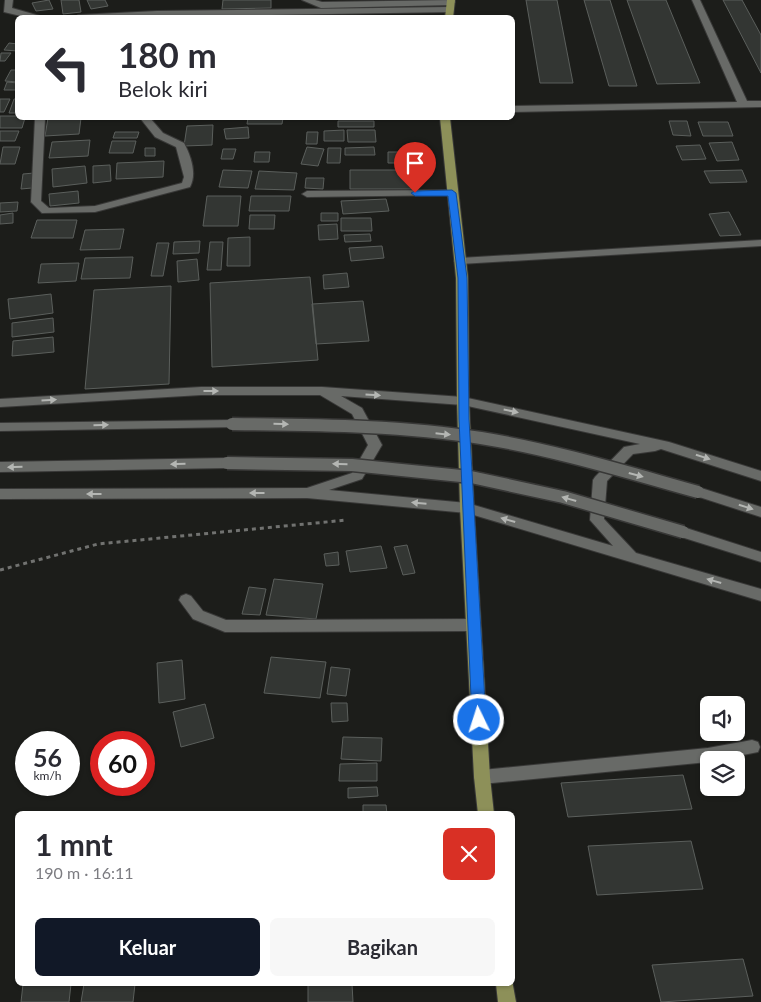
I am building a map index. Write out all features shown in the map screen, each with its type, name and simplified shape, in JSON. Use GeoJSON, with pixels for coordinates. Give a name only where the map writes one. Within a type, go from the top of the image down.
{"type":"FeatureCollection","features":[{"type":"Feature","properties":{"kind":"main road"},"geometry":{"type":"LineString","coordinates":[[9,0],[7,10],[30,15]]}},
{"type":"Feature","properties":{"kind":"main road"},"geometry":{"type":"LineString","coordinates":[[306,0],[321,5],[450,7]]}},
{"type":"Feature","properties":{"kind":"main road"},"geometry":{"type":"LineString","coordinates":[[696,0],[743,104]]}},
{"type":"Feature","properties":{"kind":"main road"},"geometry":{"type":"LineString","coordinates":[[189,15],[450,7]]}},
{"type":"Feature","properties":{"kind":"main road"},"geometry":{"type":"LineString","coordinates":[[515,109],[761,104]]}},
{"type":"Feature","properties":{"kind":"main road"},"geometry":{"type":"LineString","coordinates":[[40,120],[36,202],[46,211],[52,212],[95,209],[186,185],[189,177],[180,145],[159,135],[147,120]]}},
{"type":"Feature","properties":{"kind":"main road"},"geometry":{"type":"LineString","coordinates":[[445,120],[462,278],[463,401],[473,625],[486,811]]}},
{"type":"Feature","properties":{"kind":"main road"},"geometry":{"type":"LineString","coordinates":[[306,194],[452,193]]}},
{"type":"Feature","properties":{"kind":"main road"},"geometry":{"type":"LineString","coordinates":[[460,261],[761,243]]}},
{"type":"Feature","properties":{"kind":"main road"},"geometry":{"type":"LineString","coordinates":[[0,403],[200,391],[322,391],[463,401],[669,446],[761,476]]}},
{"type":"Feature","properties":{"kind":"main road"},"geometry":{"type":"LineString","coordinates":[[307,493],[357,476],[375,445],[357,411],[322,391]]}},
{"type":"Feature","properties":{"kind":"main road"},"geometry":{"type":"LineString","coordinates":[[0,427],[232,424],[358,426],[481,438],[578,459],[698,492],[761,512]]}},
{"type":"Feature","properties":{"kind":"main road"},"geometry":{"type":"LineString","coordinates":[[630,556],[597,520],[600,480],[629,450],[669,446]]}},
{"type":"Feature","properties":{"kind":"main road"},"geometry":{"type":"LineString","coordinates":[[0,467],[226,463],[352,464],[471,477],[562,497],[684,532],[761,557]]}},
{"type":"Feature","properties":{"kind":"main road"},"geometry":{"type":"LineString","coordinates":[[0,494],[307,493],[468,508],[761,594]]}},
{"type":"Feature","properties":{"kind":"main road"},"geometry":{"type":"LineString","coordinates":[[186,600],[198,615],[225,626],[473,625]]}},
{"type":"Feature","properties":{"kind":"main road"},"geometry":{"type":"LineString","coordinates":[[482,777],[708,755],[752,747]]}},
{"type":"Feature","properties":{"kind":"main road"},"geometry":{"type":"LineString","coordinates":[[505,986],[507,1002]]}},
{"type":"Feature","properties":{"kind":"path"},"geometry":{"type":"LineString","coordinates":[[0,570],[98,544],[351,519]]}},
{"type":"Feature","properties":{"kind":"building"},"geometry":{"type":"Polygon","coordinates":[[[49,0],[53,9],[36,11],[32,3],[49,0]]]}},
{"type":"Feature","properties":{"kind":"building"},"geometry":{"type":"Polygon","coordinates":[[[61,0],[79,0],[81,12],[63,14],[61,0]]]}},
{"type":"Feature","properties":{"kind":"building"},"geometry":{"type":"Polygon","coordinates":[[[87,0],[105,0],[108,6],[91,9],[87,0]]]}},
{"type":"Feature","properties":{"kind":"building"},"geometry":{"type":"Polygon","coordinates":[[[223,0],[271,0],[271,8],[222,9],[223,0]]]}},
{"type":"Feature","properties":{"kind":"building"},"geometry":{"type":"Polygon","coordinates":[[[526,0],[557,0],[573,83],[540,83],[526,0]]]}},
{"type":"Feature","properties":{"kind":"building"},"geometry":{"type":"Polygon","coordinates":[[[584,0],[610,0],[637,86],[609,86],[584,0]]]}},
{"type":"Feature","properties":{"kind":"building"},"geometry":{"type":"Polygon","coordinates":[[[627,0],[666,0],[700,83],[657,84],[627,0]]]}},
{"type":"Feature","properties":{"kind":"building"},"geometry":{"type":"Polygon","coordinates":[[[723,0],[742,0],[761,35],[761,73],[723,0]]]}},
{"type":"Feature","properties":{"kind":"building"},"geometry":{"type":"Polygon","coordinates":[[[9,43],[15,44],[15,51],[4,50],[9,43]]]}},
{"type":"Feature","properties":{"kind":"building"},"geometry":{"type":"Polygon","coordinates":[[[1,53],[11,53],[5,61],[0,61],[1,53]]]}},
{"type":"Feature","properties":{"kind":"building"},"geometry":{"type":"Polygon","coordinates":[[[11,70],[15,70],[15,82],[5,81],[11,70]]]}},
{"type":"Feature","properties":{"kind":"building"},"geometry":{"type":"Polygon","coordinates":[[[7,82],[15,83],[15,90],[4,90],[7,82]]]}},
{"type":"Feature","properties":{"kind":"building"},"geometry":{"type":"Polygon","coordinates":[[[0,99],[10,99],[4,112],[0,112],[0,99]]]}},
{"type":"Feature","properties":{"kind":"building"},"geometry":{"type":"Polygon","coordinates":[[[14,99],[15,99],[15,113],[9,113],[14,99]]]}},
{"type":"Feature","properties":{"kind":"building"},"geometry":{"type":"Polygon","coordinates":[[[0,116],[15,116],[15,120],[24,120],[22,128],[0,128],[0,116]]]}},
{"type":"Feature","properties":{"kind":"building"},"geometry":{"type":"Polygon","coordinates":[[[48,120],[81,120],[79,134],[45,136],[48,120]]]}},
{"type":"Feature","properties":{"kind":"building"},"geometry":{"type":"Polygon","coordinates":[[[248,120],[283,120],[282,124],[247,124],[248,120]]]}},
{"type":"Feature","properties":{"kind":"building"},"geometry":{"type":"Polygon","coordinates":[[[338,121],[374,121],[374,127],[338,127],[338,121]]]}},
{"type":"Feature","properties":{"kind":"building"},"geometry":{"type":"Polygon","coordinates":[[[669,121],[687,121],[691,136],[673,135],[669,121]]]}},
{"type":"Feature","properties":{"kind":"building"},"geometry":{"type":"Polygon","coordinates":[[[698,122],[728,122],[733,136],[703,136],[698,122]]]}},
{"type":"Feature","properties":{"kind":"building"},"geometry":{"type":"Polygon","coordinates":[[[213,125],[212,145],[184,146],[187,126],[213,125]]]}},
{"type":"Feature","properties":{"kind":"building"},"geometry":{"type":"Polygon","coordinates":[[[248,127],[249,138],[226,139],[224,129],[248,127]]]}},
{"type":"Feature","properties":{"kind":"building"},"geometry":{"type":"Polygon","coordinates":[[[344,130],[344,141],[324,141],[324,131],[344,130]]]}},
{"type":"Feature","properties":{"kind":"building"},"geometry":{"type":"Polygon","coordinates":[[[347,130],[375,130],[376,142],[348,142],[347,130]]]}},
{"type":"Feature","properties":{"kind":"building"},"geometry":{"type":"Polygon","coordinates":[[[0,131],[19,131],[15,141],[0,141],[0,131]]]}},
{"type":"Feature","properties":{"kind":"building"},"geometry":{"type":"Polygon","coordinates":[[[115,132],[139,132],[137,138],[113,138],[115,132]]]}},
{"type":"Feature","properties":{"kind":"building"},"geometry":{"type":"Polygon","coordinates":[[[307,132],[318,132],[317,144],[306,144],[307,132]]]}},
{"type":"Feature","properties":{"kind":"building"},"geometry":{"type":"Polygon","coordinates":[[[90,140],[88,156],[49,158],[52,142],[90,140]]]}},
{"type":"Feature","properties":{"kind":"building"},"geometry":{"type":"Polygon","coordinates":[[[112,141],[136,141],[133,153],[109,153],[112,141]]]}},
{"type":"Feature","properties":{"kind":"building"},"geometry":{"type":"Polygon","coordinates":[[[732,142],[739,160],[717,161],[709,143],[732,142]]]}},
{"type":"Feature","properties":{"kind":"building"},"geometry":{"type":"Polygon","coordinates":[[[700,145],[706,159],[682,160],[676,146],[700,145]]]}},
{"type":"Feature","properties":{"kind":"building"},"geometry":{"type":"Polygon","coordinates":[[[3,147],[20,147],[15,164],[0,164],[3,147]]]}},
{"type":"Feature","properties":{"kind":"building"},"geometry":{"type":"Polygon","coordinates":[[[307,147],[324,149],[318,166],[301,164],[307,147]]]}},
{"type":"Feature","properties":{"kind":"building"},"geometry":{"type":"Polygon","coordinates":[[[374,147],[375,155],[345,155],[345,148],[374,147]]]}},
{"type":"Feature","properties":{"kind":"building"},"geometry":{"type":"Polygon","coordinates":[[[145,148],[155,148],[155,156],[145,156],[145,148]]]}},
{"type":"Feature","properties":{"kind":"building"},"geometry":{"type":"Polygon","coordinates":[[[328,148],[341,148],[340,163],[327,163],[328,148]]]}},
{"type":"Feature","properties":{"kind":"building"},"geometry":{"type":"Polygon","coordinates":[[[223,149],[236,149],[233,159],[221,159],[223,149]]]}},
{"type":"Feature","properties":{"kind":"building"},"geometry":{"type":"Polygon","coordinates":[[[255,152],[270,152],[269,162],[254,162],[255,152]]]}},
{"type":"Feature","properties":{"kind":"building"},"geometry":{"type":"Polygon","coordinates":[[[388,152],[414,152],[414,163],[388,163],[388,152]]]}},
{"type":"Feature","properties":{"kind":"building"},"geometry":{"type":"Polygon","coordinates":[[[164,161],[163,177],[116,179],[117,163],[164,161]]]}},
{"type":"Feature","properties":{"kind":"building"},"geometry":{"type":"Polygon","coordinates":[[[110,165],[111,181],[93,183],[93,166],[110,165]]]}},
{"type":"Feature","properties":{"kind":"building"},"geometry":{"type":"Polygon","coordinates":[[[85,166],[87,183],[53,187],[52,169],[85,166]]]}},
{"type":"Feature","properties":{"kind":"building"},"geometry":{"type":"Polygon","coordinates":[[[223,170],[252,171],[248,188],[219,187],[223,170]]]}},
{"type":"Feature","properties":{"kind":"building"},"geometry":{"type":"Polygon","coordinates":[[[350,170],[413,170],[413,189],[350,189],[350,170]]]}},
{"type":"Feature","properties":{"kind":"building"},"geometry":{"type":"Polygon","coordinates":[[[742,170],[747,182],[710,183],[704,171],[742,170]]]}},
{"type":"Feature","properties":{"kind":"building"},"geometry":{"type":"Polygon","coordinates":[[[259,171],[297,173],[294,190],[255,189],[259,171]]]}},
{"type":"Feature","properties":{"kind":"building"},"geometry":{"type":"Polygon","coordinates":[[[34,173],[32,188],[21,189],[23,174],[34,173]]]}},
{"type":"Feature","properties":{"kind":"building"},"geometry":{"type":"Polygon","coordinates":[[[306,178],[324,178],[323,189],[305,188],[306,178]]]}},
{"type":"Feature","properties":{"kind":"building"},"geometry":{"type":"Polygon","coordinates":[[[78,191],[79,203],[50,206],[49,194],[78,191]]]}},
{"type":"Feature","properties":{"kind":"building"},"geometry":{"type":"Polygon","coordinates":[[[207,196],[241,196],[238,226],[203,226],[207,196]]]}},
{"type":"Feature","properties":{"kind":"building"},"geometry":{"type":"Polygon","coordinates":[[[251,196],[291,196],[289,211],[249,211],[251,196]]]}},
{"type":"Feature","properties":{"kind":"building"},"geometry":{"type":"Polygon","coordinates":[[[386,199],[389,211],[343,214],[341,201],[386,199]]]}},
{"type":"Feature","properties":{"kind":"building"},"geometry":{"type":"Polygon","coordinates":[[[18,202],[17,211],[0,212],[0,203],[18,202]]]}},
{"type":"Feature","properties":{"kind":"building"},"geometry":{"type":"Polygon","coordinates":[[[729,212],[741,235],[720,236],[709,214],[729,212]]]}},
{"type":"Feature","properties":{"kind":"building"},"geometry":{"type":"Polygon","coordinates":[[[13,213],[13,223],[0,224],[0,215],[13,213]]]}},
{"type":"Feature","properties":{"kind":"building"},"geometry":{"type":"Polygon","coordinates":[[[321,213],[338,213],[338,221],[321,221],[321,213]]]}},
{"type":"Feature","properties":{"kind":"building"},"geometry":{"type":"Polygon","coordinates":[[[250,215],[275,215],[274,229],[249,229],[250,215]]]}},
{"type":"Feature","properties":{"kind":"building"},"geometry":{"type":"Polygon","coordinates":[[[341,218],[371,218],[372,231],[341,231],[341,218]]]}},
{"type":"Feature","properties":{"kind":"building"},"geometry":{"type":"Polygon","coordinates":[[[37,220],[77,220],[73,238],[31,238],[37,220]]]}},
{"type":"Feature","properties":{"kind":"building"},"geometry":{"type":"Polygon","coordinates":[[[337,224],[338,239],[319,240],[318,225],[337,224]]]}},
{"type":"Feature","properties":{"kind":"building"},"geometry":{"type":"Polygon","coordinates":[[[124,229],[120,249],[80,250],[85,230],[124,229]]]}},
{"type":"Feature","properties":{"kind":"building"},"geometry":{"type":"Polygon","coordinates":[[[370,234],[371,241],[345,242],[344,235],[370,234]]]}},
{"type":"Feature","properties":{"kind":"building"},"geometry":{"type":"Polygon","coordinates":[[[250,237],[250,266],[227,266],[228,238],[250,237]]]}},
{"type":"Feature","properties":{"kind":"building"},"geometry":{"type":"Polygon","coordinates":[[[200,241],[199,253],[173,254],[174,242],[200,241]]]}},
{"type":"Feature","properties":{"kind":"building"},"geometry":{"type":"Polygon","coordinates":[[[210,242],[223,242],[221,270],[207,270],[210,242]]]}},
{"type":"Feature","properties":{"kind":"building"},"geometry":{"type":"Polygon","coordinates":[[[157,243],[169,243],[163,276],[151,276],[157,243]]]}},
{"type":"Feature","properties":{"kind":"building"},"geometry":{"type":"Polygon","coordinates":[[[382,246],[384,258],[351,261],[349,248],[382,246]]]}},
{"type":"Feature","properties":{"kind":"building"},"geometry":{"type":"Polygon","coordinates":[[[133,257],[130,278],[81,279],[85,258],[133,257]]]}},
{"type":"Feature","properties":{"kind":"building"},"geometry":{"type":"Polygon","coordinates":[[[197,259],[199,280],[178,282],[177,261],[197,259]]]}},
{"type":"Feature","properties":{"kind":"building"},"geometry":{"type":"Polygon","coordinates":[[[79,263],[76,281],[38,283],[41,264],[79,263]]]}},
{"type":"Feature","properties":{"kind":"building"},"geometry":{"type":"Polygon","coordinates":[[[347,273],[349,287],[324,289],[323,275],[347,273]]]}},
{"type":"Feature","properties":{"kind":"building"},"geometry":{"type":"Polygon","coordinates":[[[310,277],[318,360],[212,367],[210,283],[310,277]]]}},
{"type":"Feature","properties":{"kind":"building"},"geometry":{"type":"Polygon","coordinates":[[[171,286],[169,384],[85,389],[94,290],[171,286]]]}},
{"type":"Feature","properties":{"kind":"building"},"geometry":{"type":"Polygon","coordinates":[[[51,294],[53,313],[10,319],[8,299],[51,294]]]}},
{"type":"Feature","properties":{"kind":"building"},"geometry":{"type":"Polygon","coordinates":[[[363,301],[369,341],[316,344],[312,304],[363,301]]]}},
{"type":"Feature","properties":{"kind":"building"},"geometry":{"type":"Polygon","coordinates":[[[53,318],[54,332],[12,337],[12,323],[53,318]]]}},
{"type":"Feature","properties":{"kind":"building"},"geometry":{"type":"Polygon","coordinates":[[[53,337],[54,352],[12,356],[13,341],[53,337]]]}},
{"type":"Feature","properties":{"kind":"building"},"geometry":{"type":"Polygon","coordinates":[[[407,545],[415,573],[403,575],[394,547],[407,545]]]}},
{"type":"Feature","properties":{"kind":"building"},"geometry":{"type":"Polygon","coordinates":[[[381,546],[387,568],[350,572],[346,551],[381,546]]]}},
{"type":"Feature","properties":{"kind":"building"},"geometry":{"type":"Polygon","coordinates":[[[338,552],[339,565],[326,566],[324,554],[338,552]]]}},
{"type":"Feature","properties":{"kind":"building"},"geometry":{"type":"Polygon","coordinates":[[[274,579],[323,584],[316,619],[266,615],[274,579]]]}},
{"type":"Feature","properties":{"kind":"building"},"geometry":{"type":"Polygon","coordinates":[[[249,587],[266,589],[260,615],[242,614],[249,587]]]}},
{"type":"Feature","properties":{"kind":"building"},"geometry":{"type":"Polygon","coordinates":[[[271,657],[326,662],[320,698],[264,693],[271,657]]]}},
{"type":"Feature","properties":{"kind":"building"},"geometry":{"type":"Polygon","coordinates":[[[182,660],[185,699],[159,703],[157,663],[182,660]]]}},
{"type":"Feature","properties":{"kind":"building"},"geometry":{"type":"Polygon","coordinates":[[[331,667],[350,669],[346,696],[327,694],[331,667]]]}},
{"type":"Feature","properties":{"kind":"building"},"geometry":{"type":"Polygon","coordinates":[[[331,703],[347,703],[348,721],[332,722],[331,703]]]}},
{"type":"Feature","properties":{"kind":"building"},"geometry":{"type":"Polygon","coordinates":[[[205,704],[214,738],[181,747],[173,712],[205,704]]]}},
{"type":"Feature","properties":{"kind":"building"},"geometry":{"type":"Polygon","coordinates":[[[343,737],[382,738],[381,761],[341,759],[343,737]]]}},
{"type":"Feature","properties":{"kind":"building"},"geometry":{"type":"Polygon","coordinates":[[[377,763],[377,781],[339,781],[340,764],[377,763]]]}},
{"type":"Feature","properties":{"kind":"building"},"geometry":{"type":"Polygon","coordinates":[[[683,775],[692,809],[568,817],[561,783],[683,775]]]}},
{"type":"Feature","properties":{"kind":"building"},"geometry":{"type":"Polygon","coordinates":[[[377,787],[378,796],[348,798],[348,788],[377,787]]]}},
{"type":"Feature","properties":{"kind":"building"},"geometry":{"type":"Polygon","coordinates":[[[363,805],[386,805],[387,811],[363,811],[363,805]]]}},
{"type":"Feature","properties":{"kind":"building"},"geometry":{"type":"Polygon","coordinates":[[[691,841],[703,889],[597,895],[588,846],[691,841]]]}},
{"type":"Feature","properties":{"kind":"building"},"geometry":{"type":"Polygon","coordinates":[[[743,959],[753,996],[661,1002],[652,965],[743,959]]]}},
{"type":"Feature","properties":{"kind":"building"},"geometry":{"type":"Polygon","coordinates":[[[23,986],[71,986],[69,1002],[21,1002],[23,986]]]}},
{"type":"Feature","properties":{"kind":"building"},"geometry":{"type":"Polygon","coordinates":[[[84,986],[135,986],[133,1002],[81,1002],[84,986]]]}},
{"type":"Feature","properties":{"kind":"building"},"geometry":{"type":"Polygon","coordinates":[[[308,986],[352,986],[353,1002],[308,1002],[308,986]]]}},
{"type":"Feature","properties":{"kind":"route"},"geometry":{"type":"LineString","coordinates":[[415,193],[452,193],[462,278],[463,401],[479,720]]}}]}
